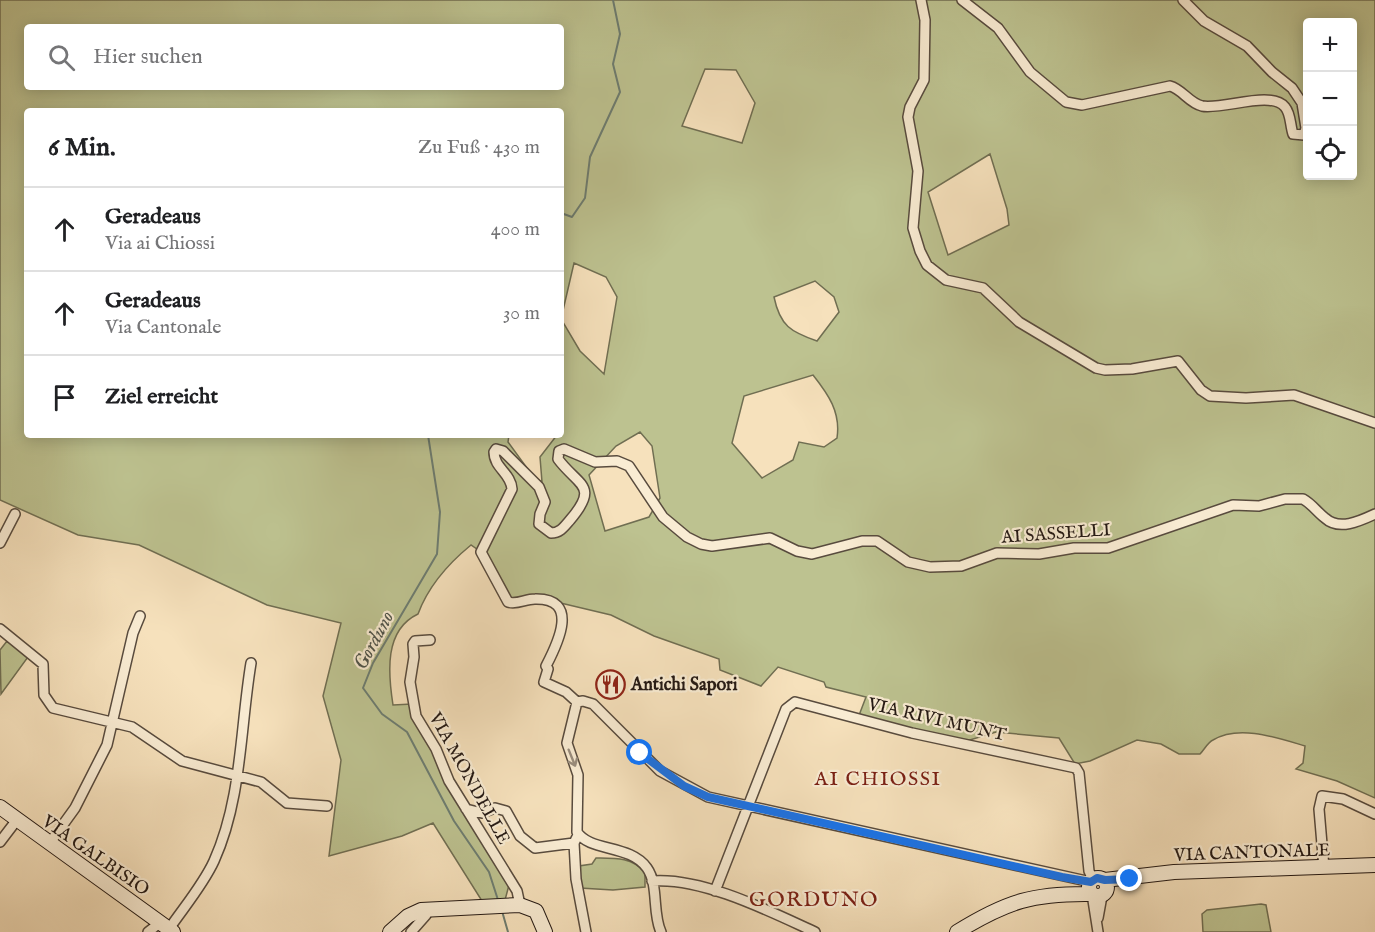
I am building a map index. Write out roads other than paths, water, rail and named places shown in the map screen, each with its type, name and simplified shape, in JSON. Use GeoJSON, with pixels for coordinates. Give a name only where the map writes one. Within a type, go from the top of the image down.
{"type":"FeatureCollection","features":[{"type":"Feature","properties":{"kind":"main road","name":"VIA GALBISIO"},"geometry":{"type":"LineString","coordinates":[[0,807],[16,821],[168,928]]}},
{"type":"Feature","properties":{"kind":"main road","name":"VIA CANTONALE"},"geometry":{"type":"LineString","coordinates":[[957,932],[1008,904],[1130,879],[1174,872],[1375,865]]}},
{"type":"Feature","properties":{"kind":"main road"},"geometry":{"type":"LineString","coordinates":[[390,932],[408,916],[427,909],[519,905],[536,911],[545,932]]}},
{"type":"Feature","properties":{"kind":"street"},"geometry":{"type":"LineString","coordinates":[[921,0],[925,20],[924,80],[908,111],[918,171],[912,218],[920,251],[933,272],[946,280],[983,288],[1019,322],[1101,369],[1132,369],[1178,361],[1201,390],[1210,396],[1246,399],[1294,395],[1375,423]]}},
{"type":"Feature","properties":{"kind":"street"},"geometry":{"type":"LineString","coordinates":[[962,0],[998,28],[1030,72],[1066,102],[1082,105],[1170,87],[1202,106],[1220,107],[1271,99],[1281,103],[1287,110],[1293,134],[1304,135],[1306,128],[1302,103],[1292,88],[1272,72],[1247,46],[1204,21],[1183,0]]}},
{"type":"Feature","properties":{"kind":"street","name":"AI SASSELLI"},"geometry":{"type":"LineString","coordinates":[[577,702],[566,692],[544,682],[548,669],[546,666],[559,636],[563,617],[558,607],[544,599],[508,602],[483,559],[482,546],[512,489],[510,480],[494,460],[496,449],[503,451],[542,491],[545,502],[539,524],[551,533],[560,531],[583,504],[586,495],[582,482],[558,459],[559,451],[564,449],[595,462],[617,461],[626,464],[632,469],[663,517],[687,537],[706,546],[770,538],[798,552],[812,554],[862,541],[877,541],[914,564],[961,566],[997,553],[1039,554],[1074,548],[1117,546],[1176,522],[1233,505],[1259,506],[1285,499],[1306,501],[1326,520],[1336,524],[1358,521],[1375,514]]}},
{"type":"Feature","properties":{"kind":"street"},"geometry":{"type":"LineString","coordinates":[[0,543],[15,514]]}},
{"type":"Feature","properties":{"kind":"street"},"geometry":{"type":"LineString","coordinates":[[49,844],[85,789],[103,755],[114,722],[133,633],[140,616]]}},
{"type":"Feature","properties":{"kind":"street"},"geometry":{"type":"LineString","coordinates":[[0,629],[43,664],[44,695],[50,706],[63,712],[114,722],[141,731],[182,761],[261,782],[287,804],[327,806]]}},
{"type":"Feature","properties":{"kind":"street","name":"VIA MONDELLE"},"geometry":{"type":"LineString","coordinates":[[430,640],[415,641],[413,644],[414,657],[410,682],[412,704],[449,781],[516,891],[519,905]]}},
{"type":"Feature","properties":{"kind":"street"},"geometry":{"type":"LineString","coordinates":[[148,932],[168,928],[210,869],[219,848],[238,776],[250,663]]}},
{"type":"Feature","properties":{"kind":"street"},"geometry":{"type":"LineString","coordinates":[[586,932],[576,879],[579,780],[567,743],[577,702],[583,700],[596,706],[654,766],[684,786],[708,797],[1098,887],[1098,932]]}},
{"type":"Feature","properties":{"kind":"street","name":"VIA RIVI MUNT"},"geometry":{"type":"LineString","coordinates":[[748,807],[786,709],[792,703],[798,702],[912,733],[1076,768],[1079,773],[1089,871],[1098,887]]}},
{"type":"Feature","properties":{"kind":"street"},"geometry":{"type":"LineString","coordinates":[[1324,868],[1319,809],[1322,796],[1343,799],[1375,814]]}},
{"type":"Feature","properties":{"kind":"street"},"geometry":{"type":"LineString","coordinates":[[715,891],[748,807]]}},
{"type":"Feature","properties":{"kind":"street"},"geometry":{"type":"LineString","coordinates":[[466,809],[482,813],[495,808],[506,811],[520,836],[535,848],[576,839],[614,848],[640,861],[648,869],[652,881],[655,913],[661,932]]}},
{"type":"Feature","properties":{"kind":"street"},"geometry":{"type":"LineString","coordinates":[[1,841],[16,821]]}},
{"type":"Feature","properties":{"kind":"street"},"geometry":{"type":"LineString","coordinates":[[1062,877],[1066,892]]}},
{"type":"Feature","properties":{"kind":"street"},"geometry":{"type":"LineString","coordinates":[[652,881],[672,881],[715,891],[815,932]]}},
{"type":"Feature","properties":{"kind":"street"},"geometry":{"type":"LineString","coordinates":[[411,932],[426,915],[427,909]]}},
{"type":"Feature","properties":{"kind":"waterway","name":"Gorduno"},"geometry":{"type":"LineString","coordinates":[[564,214],[572,217],[585,198],[590,157],[620,92],[613,64],[620,34],[613,0]]}},
{"type":"Feature","properties":{"kind":"waterway","name":"Gorduno"},"geometry":{"type":"LineString","coordinates":[[428,438],[440,512],[437,554],[373,663],[363,688],[382,714],[407,732],[454,821],[489,872],[498,900]]}},
{"type":"Feature","properties":{"kind":"waterway","name":"Gorduno"},"geometry":{"type":"LineString","coordinates":[[502,911],[508,932]]}},
{"type":"Feature","properties":{"kind":"place","name":"Antichi Sapori"},"geometry":{"type":"Point","coordinates":[610,684]}},
{"type":"Feature","properties":{"kind":"district","name":"AI CHIOSSI"},"geometry":{"type":"Point","coordinates":[878,778]}},
{"type":"Feature","properties":{"kind":"district","name":"GORDUNO"},"geometry":{"type":"Point","coordinates":[814,899]}}]}
